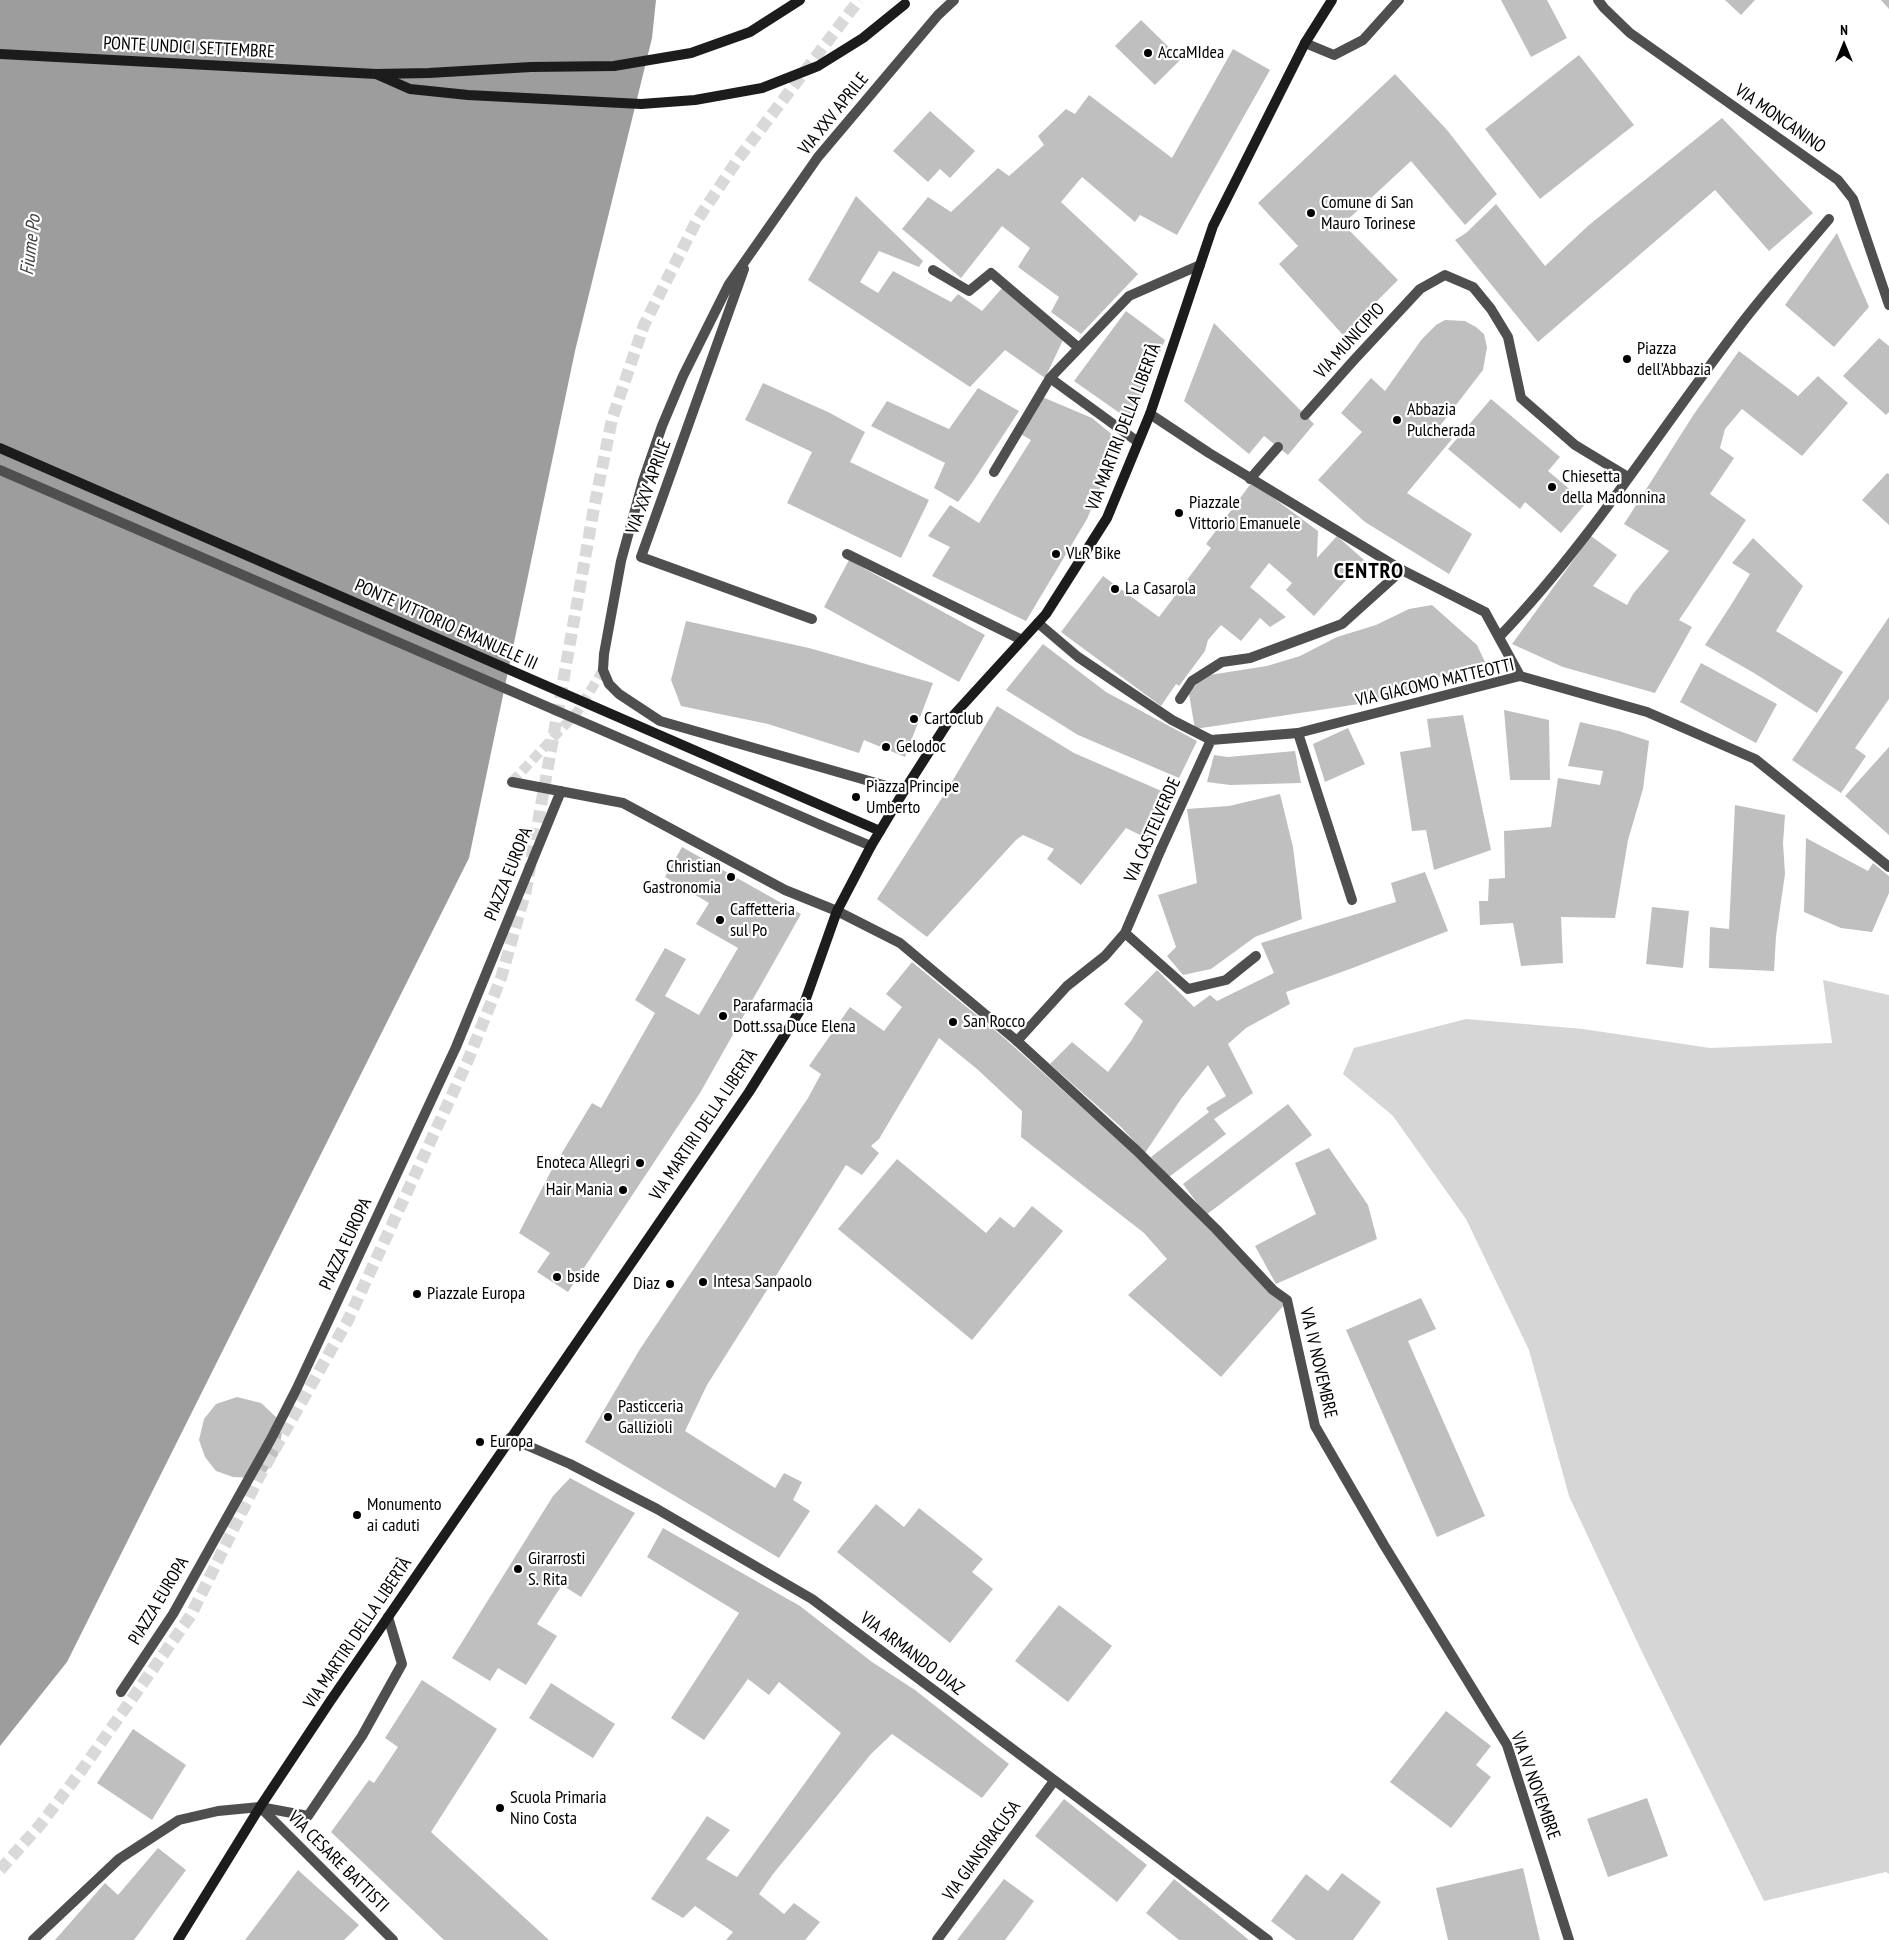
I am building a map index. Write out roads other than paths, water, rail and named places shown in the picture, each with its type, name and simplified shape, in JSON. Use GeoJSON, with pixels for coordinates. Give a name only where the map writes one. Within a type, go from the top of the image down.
{"type":"FeatureCollection","features":[{"type":"Feature","properties":{"kind":"street","name":"PONTE UNDICI SETTEMBRE"},"geometry":{"type":"LineString","coordinates":[[0,54],[376,74],[531,67],[614,66],[690,53],[750,32],[800,0]]}},
{"type":"Feature","properties":{"kind":"street","name":"VIA XXV APRILE"},"geometry":{"type":"LineString","coordinates":[[904,791],[660,721],[620,694],[609,684],[603,670],[621,561],[643,481],[662,426],[683,376],[729,284],[818,157],[920,36],[954,0]]}},
{"type":"Feature","properties":{"kind":"street","name":"VIA MARTIRI DELLA LIBERTÀ"},"geometry":{"type":"LineString","coordinates":[[178,1940],[260,1807],[510,1438],[749,1092],[804,1004],[837,911],[871,846],[950,719],[1046,614],[1107,518],[1150,414],[1213,226],[1305,43],[1332,0]]}},
{"type":"Feature","properties":{"kind":"street"},"geometry":{"type":"LineString","coordinates":[[1305,43],[1334,54],[1363,40],[1399,0]]}},
{"type":"Feature","properties":{"kind":"street","name":"VIA MONCANINO"},"geometry":{"type":"LineString","coordinates":[[1598,0],[1630,33],[1838,180],[1852,199],[1889,305]]}},
{"type":"Feature","properties":{"kind":"street"},"geometry":{"type":"LineString","coordinates":[[376,74],[410,89],[468,95],[641,104],[695,100],[762,88],[818,66],[863,38],[907,2]]}},
{"type":"Feature","properties":{"kind":"street"},"geometry":{"type":"LineString","coordinates":[[1499,638],[1522,614],[1570,554],[1736,331],[1829,219]]}},
{"type":"Feature","properties":{"kind":"street","name":"VIA XXV APRILE"},"geometry":{"type":"LineString","coordinates":[[749,256],[641,557],[812,619]]}},
{"type":"Feature","properties":{"kind":"street"},"geometry":{"type":"LineString","coordinates":[[994,472],[1050,378],[1129,296],[1200,265]]}},
{"type":"Feature","properties":{"kind":"street"},"geometry":{"type":"LineString","coordinates":[[933,270],[969,291],[991,273],[1079,348]]}},
{"type":"Feature","properties":{"kind":"street","name":"VIA MUNICIPIO"},"geometry":{"type":"LineString","coordinates":[[1305,416],[1420,289],[1445,275],[1472,288],[1491,309],[1508,337],[1521,398],[1575,445],[1628,477]]}},
{"type":"Feature","properties":{"kind":"street"},"geometry":{"type":"LineString","coordinates":[[1050,378],[1138,442]]}},
{"type":"Feature","properties":{"kind":"street"},"geometry":{"type":"LineString","coordinates":[[1150,414],[1209,454],[1402,570],[1485,612],[1520,676]]}},
{"type":"Feature","properties":{"kind":"street"},"geometry":{"type":"LineString","coordinates":[[1250,478],[1278,447]]}},
{"type":"Feature","properties":{"kind":"street","name":"PONTE VITTORIO EMANUELE III"},"geometry":{"type":"LineString","coordinates":[[0,448],[880,831]]}},
{"type":"Feature","properties":{"kind":"street","name":"PONTE VITTORIO EMANUELE III"},"geometry":{"type":"LineString","coordinates":[[0,470],[871,846]]}},
{"type":"Feature","properties":{"kind":"street"},"geometry":{"type":"LineString","coordinates":[[847,554],[1022,640]]}},
{"type":"Feature","properties":{"kind":"street"},"geometry":{"type":"LineString","coordinates":[[1180,699],[1192,681],[1222,662],[1250,658],[1342,624],[1402,570]]}},
{"type":"Feature","properties":{"kind":"street"},"geometry":{"type":"LineString","coordinates":[[1038,623],[1078,657],[1172,720],[1211,740]]}},
{"type":"Feature","properties":{"kind":"street","name":"VIA GIACOMO MATTEOTTI"},"geometry":{"type":"LineString","coordinates":[[1211,740],[1298,733],[1520,676],[1648,712],[1756,759],[1889,867]]}},
{"type":"Feature","properties":{"kind":"street"},"geometry":{"type":"LineString","coordinates":[[1298,733],[1352,900]]}},
{"type":"Feature","properties":{"kind":"street","name":"VIA CASTELVERDE"},"geometry":{"type":"LineString","coordinates":[[1017,1041],[1067,986],[1105,956],[1125,934],[1161,849],[1211,740]]}},
{"type":"Feature","properties":{"kind":"street"},"geometry":{"type":"LineString","coordinates":[[512,782],[623,803],[785,890],[837,911]]}},
{"type":"Feature","properties":{"kind":"street","name":"PIAZZA EUROPA"},"geometry":{"type":"LineString","coordinates":[[121,1692],[173,1614],[271,1439],[297,1388],[456,1047],[561,791]]}},
{"type":"Feature","properties":{"kind":"street","name":"VIA IV NOVEMBRE"},"geometry":{"type":"LineString","coordinates":[[837,911],[900,943],[1017,1041],[1136,1150],[1216,1229],[1273,1290],[1287,1300],[1315,1426],[1384,1545],[1507,1746],[1569,1940]]}},
{"type":"Feature","properties":{"kind":"street"},"geometry":{"type":"LineString","coordinates":[[1125,934],[1188,989],[1226,980],[1256,956]]}},
{"type":"Feature","properties":{"kind":"street","name":"VIA ARMANDO DIAZ"},"geometry":{"type":"LineString","coordinates":[[510,1438],[570,1464],[657,1509],[812,1599],[1268,1940]]}},
{"type":"Feature","properties":{"kind":"street"},"geometry":{"type":"LineString","coordinates":[[33,1940],[119,1859],[179,1820],[218,1811],[260,1807],[308,1816],[362,1736],[402,1664],[388,1617]]}},
{"type":"Feature","properties":{"kind":"street","name":"VIA GIANSIRACUSA"},"geometry":{"type":"LineString","coordinates":[[937,1940],[1054,1781]]}},
{"type":"Feature","properties":{"kind":"street","name":"VIA CESARE BATTISTI"},"geometry":{"type":"LineString","coordinates":[[260,1807],[393,1940]]}},
{"type":"Feature","properties":{"kind":"water","name":"Fiume Po"},"geometry":{"type":"Polygon","coordinates":[[[0,0],[656,0],[652,38],[575,351],[469,858],[67,1662],[0,1746],[0,0]]]}},
{"type":"Feature","properties":{"kind":"tunnel"},"geometry":{"type":"LineString","coordinates":[[0,1870],[40,1825],[81,1771],[191,1615],[259,1477],[348,1320],[468,1060],[501,978],[526,890],[594,508],[612,419],[644,325],[696,222],[738,159],[859,0]]}},
{"type":"Feature","properties":{"kind":"tunnel"},"geometry":{"type":"LineString","coordinates":[[512,782],[578,711],[603,670]]}},
{"type":"Feature","properties":{"kind":"place","name":"AccaMIdea"},"geometry":{"type":"Point","coordinates":[1148,53]}},
{"type":"Feature","properties":{"kind":"place","name":"Comune di San Mauro Torinese"},"geometry":{"type":"Point","coordinates":[1311,213]}},
{"type":"Feature","properties":{"kind":"place","name":"Piazza dell'Abbazia"},"geometry":{"type":"Point","coordinates":[1627,359]}},
{"type":"Feature","properties":{"kind":"place","name":"Abbazia Pulcherada"},"geometry":{"type":"Point","coordinates":[1397,420]}},
{"type":"Feature","properties":{"kind":"place","name":"Chiesetta della Madonnina"},"geometry":{"type":"Point","coordinates":[1552,487]}},
{"type":"Feature","properties":{"kind":"place","name":"Piazzale Vittorio Emanuele"},"geometry":{"type":"Point","coordinates":[1179,513]}},
{"type":"Feature","properties":{"kind":"place","name":"VLR Bike"},"geometry":{"type":"Point","coordinates":[1056,554]}},
{"type":"Feature","properties":{"kind":"place","name":"La Casarola"},"geometry":{"type":"Point","coordinates":[1115,589]}},
{"type":"Feature","properties":{"kind":"place","name":"Cartoclub"},"geometry":{"type":"Point","coordinates":[914,719]}},
{"type":"Feature","properties":{"kind":"place","name":"Gelodoc"},"geometry":{"type":"Point","coordinates":[886,747]}},
{"type":"Feature","properties":{"kind":"place","name":"Piazza Principe Umberto"},"geometry":{"type":"Point","coordinates":[856,797]}},
{"type":"Feature","properties":{"kind":"place","name":"Christian Gastronomia"},"geometry":{"type":"Point","coordinates":[731,877]}},
{"type":"Feature","properties":{"kind":"place","name":"Caffetteria sul Po"},"geometry":{"type":"Point","coordinates":[720,920]}},
{"type":"Feature","properties":{"kind":"place","name":"Parafarmacia Dott.ssa Duce Elena"},"geometry":{"type":"Point","coordinates":[723,1016]}},
{"type":"Feature","properties":{"kind":"place","name":"San Rocco"},"geometry":{"type":"Point","coordinates":[953,1022]}},
{"type":"Feature","properties":{"kind":"place","name":"Enoteca Allegri"},"geometry":{"type":"Point","coordinates":[640,1163]}},
{"type":"Feature","properties":{"kind":"place","name":"Hair Mania"},"geometry":{"type":"Point","coordinates":[623,1190]}},
{"type":"Feature","properties":{"kind":"place","name":"bside"},"geometry":{"type":"Point","coordinates":[557,1277]}},
{"type":"Feature","properties":{"kind":"place","name":"Intesa Sanpaolo"},"geometry":{"type":"Point","coordinates":[703,1282]}},
{"type":"Feature","properties":{"kind":"place","name":"Diaz"},"geometry":{"type":"Point","coordinates":[670,1284]}},
{"type":"Feature","properties":{"kind":"place","name":"Piazzale Europa"},"geometry":{"type":"Point","coordinates":[417,1294]}},
{"type":"Feature","properties":{"kind":"place","name":"Pasticceria Gallizioli"},"geometry":{"type":"Point","coordinates":[608,1417]}},
{"type":"Feature","properties":{"kind":"place","name":"Europa"},"geometry":{"type":"Point","coordinates":[480,1442]}},
{"type":"Feature","properties":{"kind":"place","name":"Monumento ai caduti"},"geometry":{"type":"Point","coordinates":[357,1515]}},
{"type":"Feature","properties":{"kind":"place","name":"Girarrosti S. Rita"},"geometry":{"type":"Point","coordinates":[518,1569]}},
{"type":"Feature","properties":{"kind":"place","name":"Scuola Primaria Nino Costa"},"geometry":{"type":"Point","coordinates":[500,1808]}},
{"type":"Feature","properties":{"kind":"district","name":"CENTRO"},"geometry":{"type":"Point","coordinates":[1369,572]}}]}
